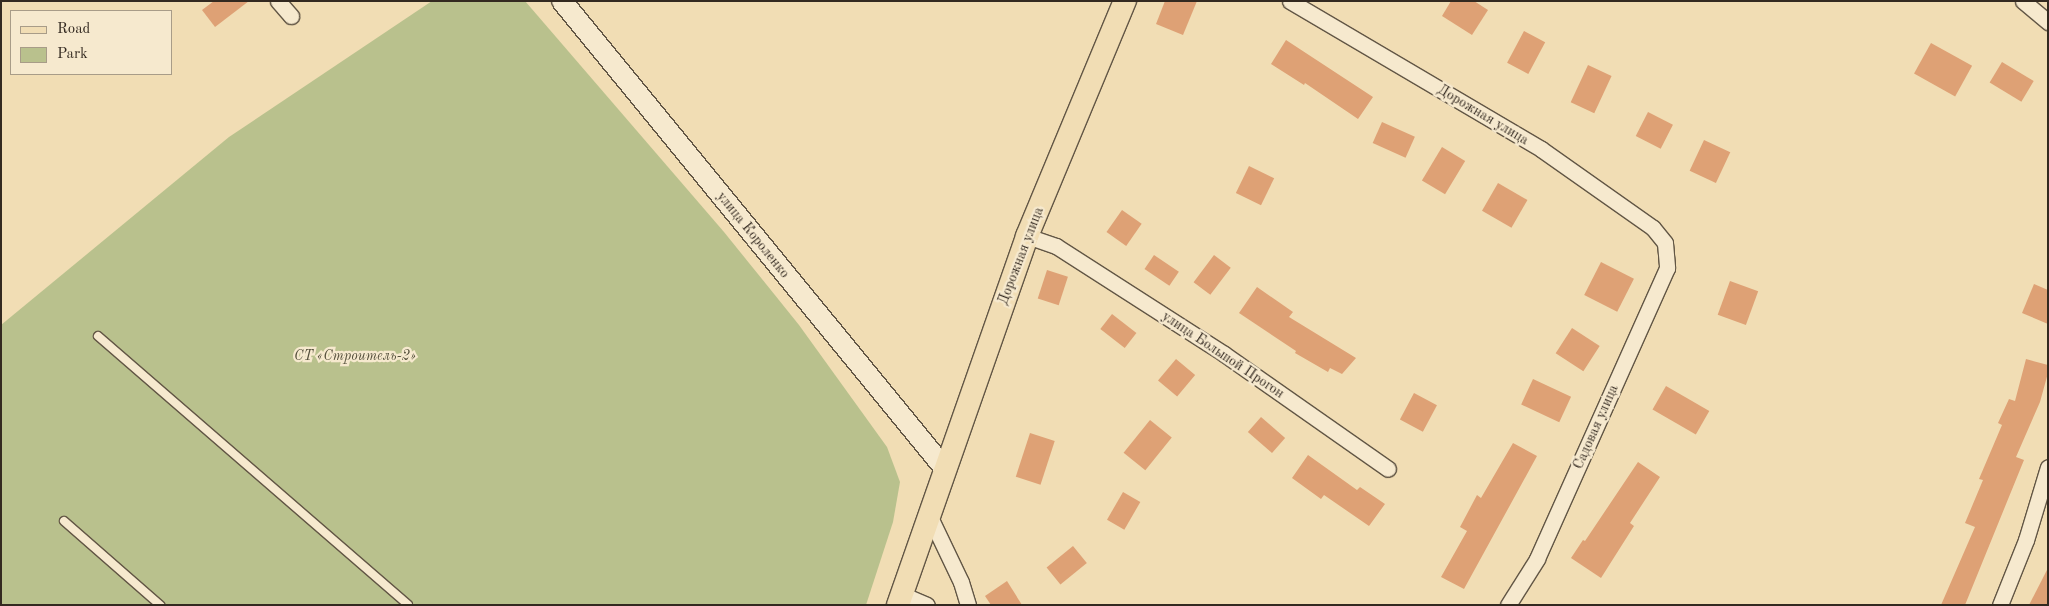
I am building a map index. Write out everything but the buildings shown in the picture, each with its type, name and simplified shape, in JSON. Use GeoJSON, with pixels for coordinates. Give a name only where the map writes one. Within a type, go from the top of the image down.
{"type":"FeatureCollection","features":[{"type":"Feature","properties":{"kind":"main road","name":"Дорожная улица"},"geometry":{"type":"LineString","coordinates":[[900,600],[1027,236],[1125,1]]}},
{"type":"Feature","properties":{"kind":"street"},"geometry":{"type":"LineString","coordinates":[[278,1],[291,16]]}},
{"type":"Feature","properties":{"kind":"street","name":"улица Короленко"},"geometry":{"type":"LineString","coordinates":[[562,1],[945,469]]}},
{"type":"Feature","properties":{"kind":"street","name":"Дорожная улица"},"geometry":{"type":"LineString","coordinates":[[1290,1],[1541,149],[1653,228],[1665,243]]}},
{"type":"Feature","properties":{"kind":"street"},"geometry":{"type":"LineString","coordinates":[[2023,1],[2048,22]]}},
{"type":"Feature","properties":{"kind":"street","name":"улица Большой Прогон"},"geometry":{"type":"LineString","coordinates":[[1027,236],[1056,246],[1224,354],[1388,469]]}},
{"type":"Feature","properties":{"kind":"street","name":"Садовая улица"},"geometry":{"type":"LineString","coordinates":[[1508,605],[1537,559],[1667,268],[1665,243]]}},
{"type":"Feature","properties":{"kind":"street"},"geometry":{"type":"LineString","coordinates":[[2000,605],[2026,540],[2048,467]]}},
{"type":"Feature","properties":{"kind":"street"},"geometry":{"type":"LineString","coordinates":[[929,515],[961,582],[968,605]]}},
{"type":"Feature","properties":{"kind":"street","name":"Дорожная улица"},"geometry":{"type":"LineString","coordinates":[[900,600],[927,605]]}},
{"type":"Feature","properties":{"kind":"lane"},"geometry":{"type":"LineString","coordinates":[[98,336],[408,605]]}},
{"type":"Feature","properties":{"kind":"lane"},"geometry":{"type":"LineString","coordinates":[[64,521],[160,605]]}},
{"type":"Feature","properties":{"kind":"green space","name":"СТ «Строитель-2»"},"geometry":{"type":"Polygon","coordinates":[[[432,1],[525,1],[724,232],[799,325],[887,447],[900,482],[893,522],[866,605],[1,605],[1,325],[229,137],[432,1]]]}}]}
